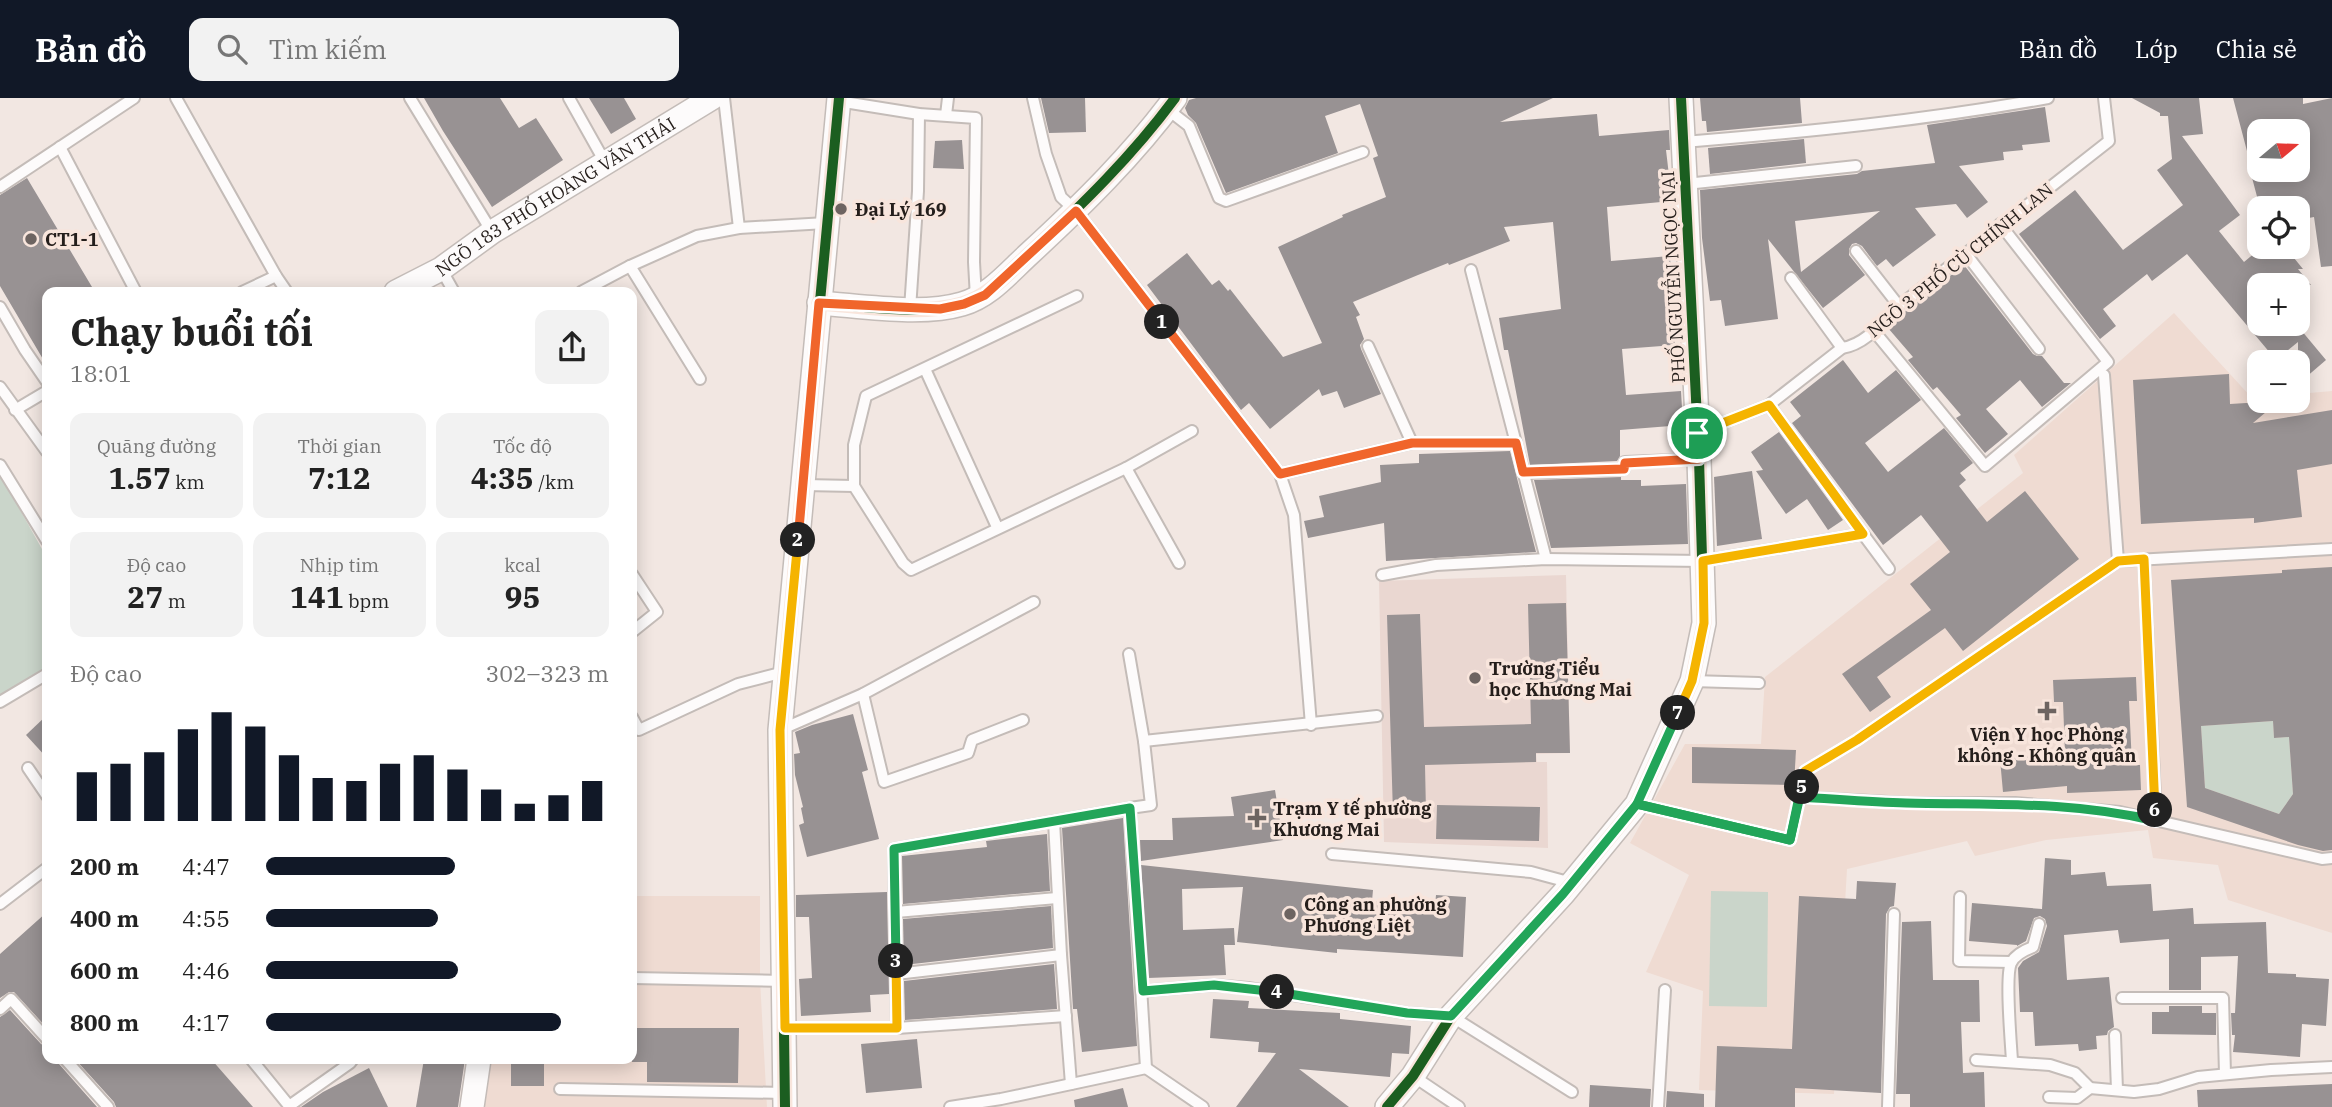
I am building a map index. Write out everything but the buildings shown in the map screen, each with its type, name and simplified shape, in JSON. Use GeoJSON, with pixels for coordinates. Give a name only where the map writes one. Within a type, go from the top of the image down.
{"type":"FeatureCollection","features":[{"type":"Feature","properties":{"kind":"street","name":"NGÕ 183 PHỐ HOÀNG VĂN THÁI"},"geometry":{"type":"LineString","coordinates":[[406,287],[442,269],[492,232],[712,98]]}},
{"type":"Feature","properties":{"kind":"street","name":"PHỐ NGUYỄN NGỌC NẠI"},"geometry":{"type":"LineString","coordinates":[[1387,1107],[1413,1076],[1451,1016],[1572,883],[1637,804],[1692,681],[1704,623],[1703,561],[1681,98]]}},
{"type":"Feature","properties":{"kind":"street"},"geometry":{"type":"LineString","coordinates":[[785,1100],[780,730],[839,100]]}},
{"type":"Feature","properties":{"kind":"street"},"geometry":{"type":"LineString","coordinates":[[819,303],[940,309],[985,295],[1076,211],[1146,138],[1173,101]]}},
{"type":"Feature","properties":{"kind":"street"},"geometry":{"type":"LineString","coordinates":[[472,1107],[478,1064]]}},
{"type":"Feature","properties":{"kind":"lane"},"geometry":{"type":"LineString","coordinates":[[0,187],[134,98]]}},
{"type":"Feature","properties":{"kind":"lane"},"geometry":{"type":"LineString","coordinates":[[176,98],[284,287]]}},
{"type":"Feature","properties":{"kind":"lane"},"geometry":{"type":"LineString","coordinates":[[410,98],[492,232]]}},
{"type":"Feature","properties":{"kind":"lane"},"geometry":{"type":"LineString","coordinates":[[569,98],[606,164]]}},
{"type":"Feature","properties":{"kind":"lane"},"geometry":{"type":"LineString","coordinates":[[724,98],[738,228]]}},
{"type":"Feature","properties":{"kind":"lane"},"geometry":{"type":"LineString","coordinates":[[946,115],[948,98]]}},
{"type":"Feature","properties":{"kind":"lane"},"geometry":{"type":"LineString","coordinates":[[1033,98],[1046,154],[1061,197],[1076,211],[1280,474],[1294,515],[1311,724]]}},
{"type":"Feature","properties":{"kind":"lane"},"geometry":{"type":"LineString","coordinates":[[1684,142],[1838,129],[2048,98]]}},
{"type":"Feature","properties":{"kind":"lane","name":"NGÕ 3 PHỐ CÙ CHÍNH LAN"},"geometry":{"type":"LineString","coordinates":[[1697,433],[1769,405],[1842,348],[1850,347],[1874,331],[1899,306],[2000,224],[2109,141],[2104,98]]}},
{"type":"Feature","properties":{"kind":"lane"},"geometry":{"type":"LineString","coordinates":[[839,100],[919,114],[976,118],[976,298]]}},
{"type":"Feature","properties":{"kind":"lane"},"geometry":{"type":"LineString","coordinates":[[1173,101],[1189,125],[1219,198],[1226,201],[1363,152]]}},
{"type":"Feature","properties":{"kind":"lane"},"geometry":{"type":"LineString","coordinates":[[910,309],[918,191],[919,114]]}},
{"type":"Feature","properties":{"kind":"lane"},"geometry":{"type":"LineString","coordinates":[[60,147],[133,287]]}},
{"type":"Feature","properties":{"kind":"lane"},"geometry":{"type":"LineString","coordinates":[[1686,184],[1856,166]]}},
{"type":"Feature","properties":{"kind":"lane"},"geometry":{"type":"LineString","coordinates":[[591,287],[629,266],[697,236],[738,228],[826,223]]}},
{"type":"Feature","properties":{"kind":"lane"},"geometry":{"type":"LineString","coordinates":[[1874,331],[1985,466],[2108,362],[2000,224]]}},
{"type":"Feature","properties":{"kind":"lane"},"geometry":{"type":"LineString","coordinates":[[1856,251],[1899,306]]}},
{"type":"Feature","properties":{"kind":"lane"},"geometry":{"type":"LineString","coordinates":[[1966,254],[2039,349]]}},
{"type":"Feature","properties":{"kind":"lane"},"geometry":{"type":"LineString","coordinates":[[629,266],[700,379]]}},
{"type":"Feature","properties":{"kind":"lane"},"geometry":{"type":"LineString","coordinates":[[442,269],[451,287]]}},
{"type":"Feature","properties":{"kind":"lane"},"geometry":{"type":"LineString","coordinates":[[1471,270],[1545,559]]}},
{"type":"Feature","properties":{"kind":"lane"},"geometry":{"type":"LineString","coordinates":[[253,287],[276,276]]}},
{"type":"Feature","properties":{"kind":"lane"},"geometry":{"type":"LineString","coordinates":[[1791,278],[1842,348]]}},
{"type":"Feature","properties":{"kind":"lane"},"geometry":{"type":"LineString","coordinates":[[1077,296],[866,397],[854,445],[854,486],[903,563],[911,570],[1126,468],[1192,432]]}},
{"type":"Feature","properties":{"kind":"lane"},"geometry":{"type":"LineString","coordinates":[[0,307],[24,350],[42,375]]}},
{"type":"Feature","properties":{"kind":"lane"},"geometry":{"type":"LineString","coordinates":[[1368,346],[1412,443]]}},
{"type":"Feature","properties":{"kind":"lane"},"geometry":{"type":"LineString","coordinates":[[925,369],[997,527]]}},
{"type":"Feature","properties":{"kind":"lane"},"geometry":{"type":"LineString","coordinates":[[2104,375],[2118,561]]}},
{"type":"Feature","properties":{"kind":"lane"},"geometry":{"type":"LineString","coordinates":[[0,387],[42,445]]}},
{"type":"Feature","properties":{"kind":"lane"},"geometry":{"type":"LineString","coordinates":[[15,410],[42,394]]}},
{"type":"Feature","properties":{"kind":"lane"},"geometry":{"type":"LineString","coordinates":[[1769,405],[1889,569]]}},
{"type":"Feature","properties":{"kind":"lane"},"geometry":{"type":"LineString","coordinates":[[1280,474],[1412,443],[1516,443]]}},
{"type":"Feature","properties":{"kind":"lane"},"geometry":{"type":"LineString","coordinates":[[1523,472],[1624,469],[1625,463],[1699,459]]}},
{"type":"Feature","properties":{"kind":"lane"},"geometry":{"type":"LineString","coordinates":[[0,465],[42,533]]}},
{"type":"Feature","properties":{"kind":"lane"},"geometry":{"type":"LineString","coordinates":[[1126,468],[1179,563]]}},
{"type":"Feature","properties":{"kind":"lane"},"geometry":{"type":"LineString","coordinates":[[804,485],[854,486]]}},
{"type":"Feature","properties":{"kind":"lane"},"geometry":{"type":"LineString","coordinates":[[1381,575],[1436,565],[1545,559],[1703,561],[1863,534]]}},
{"type":"Feature","properties":{"kind":"lane"},"geometry":{"type":"LineString","coordinates":[[1637,804],[1790,840],[1805,771],[1857,740],[2118,561],[2332,549]]}},
{"type":"Feature","properties":{"kind":"lane"},"geometry":{"type":"LineString","coordinates":[[2144,559],[2156,821]]}},
{"type":"Feature","properties":{"kind":"lane"},"geometry":{"type":"LineString","coordinates":[[637,582],[657,612],[637,628]]}},
{"type":"Feature","properties":{"kind":"lane"},"geometry":{"type":"LineString","coordinates":[[780,730],[863,694],[1034,602]]}},
{"type":"Feature","properties":{"kind":"lane"},"geometry":{"type":"LineString","coordinates":[[897,1028],[894,849],[1151,805],[1144,741],[1129,654]]}},
{"type":"Feature","properties":{"kind":"lane"},"geometry":{"type":"LineString","coordinates":[[637,732],[738,684],[784,672]]}},
{"type":"Feature","properties":{"kind":"lane"},"geometry":{"type":"LineString","coordinates":[[0,702],[42,677]]}},
{"type":"Feature","properties":{"kind":"lane"},"geometry":{"type":"LineString","coordinates":[[1692,681],[1759,683]]}},
{"type":"Feature","properties":{"kind":"lane"},"geometry":{"type":"LineString","coordinates":[[863,694],[884,782],[968,754],[972,740],[1023,720]]}},
{"type":"Feature","properties":{"kind":"lane"},"geometry":{"type":"LineString","coordinates":[[1144,741],[1377,716]]}},
{"type":"Feature","properties":{"kind":"lane"},"geometry":{"type":"LineString","coordinates":[[28,768],[42,789]]}},
{"type":"Feature","properties":{"kind":"lane"},"geometry":{"type":"LineString","coordinates":[[1799,797],[1906,803],[2015,803],[2120,812],[2322,859],[2332,858]]}},
{"type":"Feature","properties":{"kind":"lane"},"geometry":{"type":"LineString","coordinates":[[1130,808],[1146,1068]]}},
{"type":"Feature","properties":{"kind":"lane"},"geometry":{"type":"LineString","coordinates":[[1054,821],[1071,1084]]}},
{"type":"Feature","properties":{"kind":"lane"},"geometry":{"type":"LineString","coordinates":[[1332,854],[1531,872],[1572,883]]}},
{"type":"Feature","properties":{"kind":"lane"},"geometry":{"type":"LineString","coordinates":[[0,904],[42,872]]}},
{"type":"Feature","properties":{"kind":"lane"},"geometry":{"type":"LineString","coordinates":[[1960,897],[1959,961],[2011,962],[2033,947],[2039,924]]}},
{"type":"Feature","properties":{"kind":"lane"},"geometry":{"type":"LineString","coordinates":[[896,912],[1057,898]]}},
{"type":"Feature","properties":{"kind":"lane"},"geometry":{"type":"LineString","coordinates":[[1888,1107],[1895,914]]}},
{"type":"Feature","properties":{"kind":"lane"},"geometry":{"type":"LineString","coordinates":[[896,974],[1061,955]]}},
{"type":"Feature","properties":{"kind":"lane"},"geometry":{"type":"LineString","coordinates":[[2011,962],[2012,1061]]}},
{"type":"Feature","properties":{"kind":"lane"},"geometry":{"type":"LineString","coordinates":[[637,978],[784,981]]}},
{"type":"Feature","properties":{"kind":"lane"},"geometry":{"type":"LineString","coordinates":[[1143,991],[1214,985],[1407,1013],[1451,1016],[1572,1092]]}},
{"type":"Feature","properties":{"kind":"lane"},"geometry":{"type":"LineString","coordinates":[[1658,1107],[1665,990]]}},
{"type":"Feature","properties":{"kind":"lane"},"geometry":{"type":"LineString","coordinates":[[2122,998],[2223,998],[2225,1074]]}},
{"type":"Feature","properties":{"kind":"lane"},"geometry":{"type":"LineString","coordinates":[[0,1009],[11,999],[42,1033]]}},
{"type":"Feature","properties":{"kind":"lane"},"geometry":{"type":"LineString","coordinates":[[785,1028],[897,1028],[1066,1016]]}},
{"type":"Feature","properties":{"kind":"lane"},"geometry":{"type":"LineString","coordinates":[[2115,1035],[2117,1090]]}},
{"type":"Feature","properties":{"kind":"lane"},"geometry":{"type":"LineString","coordinates":[[1976,1060],[2050,1065],[2075,1073],[2090,1088],[2134,1092],[2159,1089],[2183,1080],[2225,1074],[2332,1067]]}},
{"type":"Feature","properties":{"kind":"lane"},"geometry":{"type":"LineString","coordinates":[[69,1064],[108,1107]]}},
{"type":"Feature","properties":{"kind":"lane"},"geometry":{"type":"LineString","coordinates":[[255,1064],[290,1106],[349,1064]]}},
{"type":"Feature","properties":{"kind":"lane"},"geometry":{"type":"LineString","coordinates":[[950,1107],[1001,1103],[1146,1068],[1203,1107]]}},
{"type":"Feature","properties":{"kind":"lane"},"geometry":{"type":"LineString","coordinates":[[1413,1076],[1459,1107]]}},
{"type":"Feature","properties":{"kind":"lane"},"geometry":{"type":"LineString","coordinates":[[2049,1097],[2077,1098],[2090,1088]]}},
{"type":"Feature","properties":{"kind":"lane"},"geometry":{"type":"LineString","coordinates":[[560,1089],[785,1100]]}},
{"type":"Feature","properties":{"kind":"shaded area","name":"Viện Y học Phòng không - Không quân"},"geometry":{"type":"Polygon","coordinates":[[[2174,313],[2247,393],[2247,413],[2310,413],[2310,393],[2332,391],[2332,933],[2228,900],[2218,865],[2153,858],[2148,830],[2046,840],[1975,856],[1967,841],[1847,869],[1834,1094],[1699,1090],[1703,991],[1646,972],[1689,875],[1630,843],[1685,744],[1761,744],[1765,677],[2023,473],[2014,455],[2174,313]]]}},
{"type":"Feature","properties":{"kind":"shaded area"},"geometry":{"type":"Polygon","coordinates":[[[0,474],[42,549],[42,673],[0,697],[0,474]]]}},
{"type":"Feature","properties":{"kind":"shaded area","name":"Trường Tiểu học Khương Mai"},"geometry":{"type":"Polygon","coordinates":[[[1566,575],[1570,753],[1536,754],[1537,762],[1547,762],[1548,848],[1384,842],[1379,581],[1566,575]]]}},
{"type":"Feature","properties":{"kind":"shaded area"},"geometry":{"type":"Polygon","coordinates":[[[2273,721],[2274,738],[2289,737],[2293,794],[2279,814],[2205,788],[2201,726],[2273,721]]]}},
{"type":"Feature","properties":{"kind":"shaded area"},"geometry":{"type":"Polygon","coordinates":[[[1711,891],[1768,892],[1767,1007],[1709,1006],[1711,891]]]}},
{"type":"Feature","properties":{"kind":"shaded area"},"geometry":{"type":"Polygon","coordinates":[[[637,896],[760,896],[760,980],[767,1107],[481,1107],[485,1064],[637,1064],[637,896]]]}},
{"type":"Feature","properties":{"kind":"cycle path"},"geometry":{"type":"LineString","coordinates":[[785,1107],[780,730],[839,98]]}},
{"type":"Feature","properties":{"kind":"cycle path"},"geometry":{"type":"LineString","coordinates":[[819,303],[929,309],[962,304],[981,295],[1007,275],[1088,198],[1142,140],[1175,98]]}},
{"type":"Feature","properties":{"kind":"cycle path"},"geometry":{"type":"LineString","coordinates":[[1387,1107],[1413,1076],[1451,1016],[1563,894],[1637,804],[1692,681],[1704,623],[1699,459],[1681,98]]}},
{"type":"Feature","properties":{"kind":"place","name":"Đại Lý 169"},"geometry":{"type":"Point","coordinates":[841,209]}},
{"type":"Feature","properties":{"kind":"place","name":"CT1-1"},"geometry":{"type":"Point","coordinates":[31,239]}},
{"type":"Feature","properties":{"kind":"place","name":"Trường Tiểu học Khương Mai"},"geometry":{"type":"Point","coordinates":[1475,678]}},
{"type":"Feature","properties":{"kind":"place","name":"Viện Y học Phòng không - Không quân"},"geometry":{"type":"Point","coordinates":[2047,711]}},
{"type":"Feature","properties":{"kind":"place","name":"Trạm Y tế phường Khương Mai"},"geometry":{"type":"Point","coordinates":[1257,818]}},
{"type":"Feature","properties":{"kind":"place","name":"Công an phường Phương Liệt"},"geometry":{"type":"Point","coordinates":[1290,914]}},
{"type":"Feature","properties":{"kind":"route"},"geometry":{"type":"LineString","coordinates":[[1697,433],[1699,459],[1625,463],[1624,469],[1523,472],[1516,443],[1412,443],[1280,474],[1076,211],[985,295],[964,304],[940,309],[910,309],[819,303],[780,730],[785,1028],[897,1028],[894,849],[1130,808],[1143,991],[1214,985],[1407,1013],[1451,1016],[1563,894],[1637,804],[1790,840],[1799,797],[1805,771],[1857,740],[2118,561],[2144,559],[2156,821],[2120,812],[2015,803],[1906,803],[1799,797],[1790,840],[1650,808],[1637,804],[1692,681],[1704,623],[1703,561],[1863,534],[1769,405],[1697,433]]}}]}
